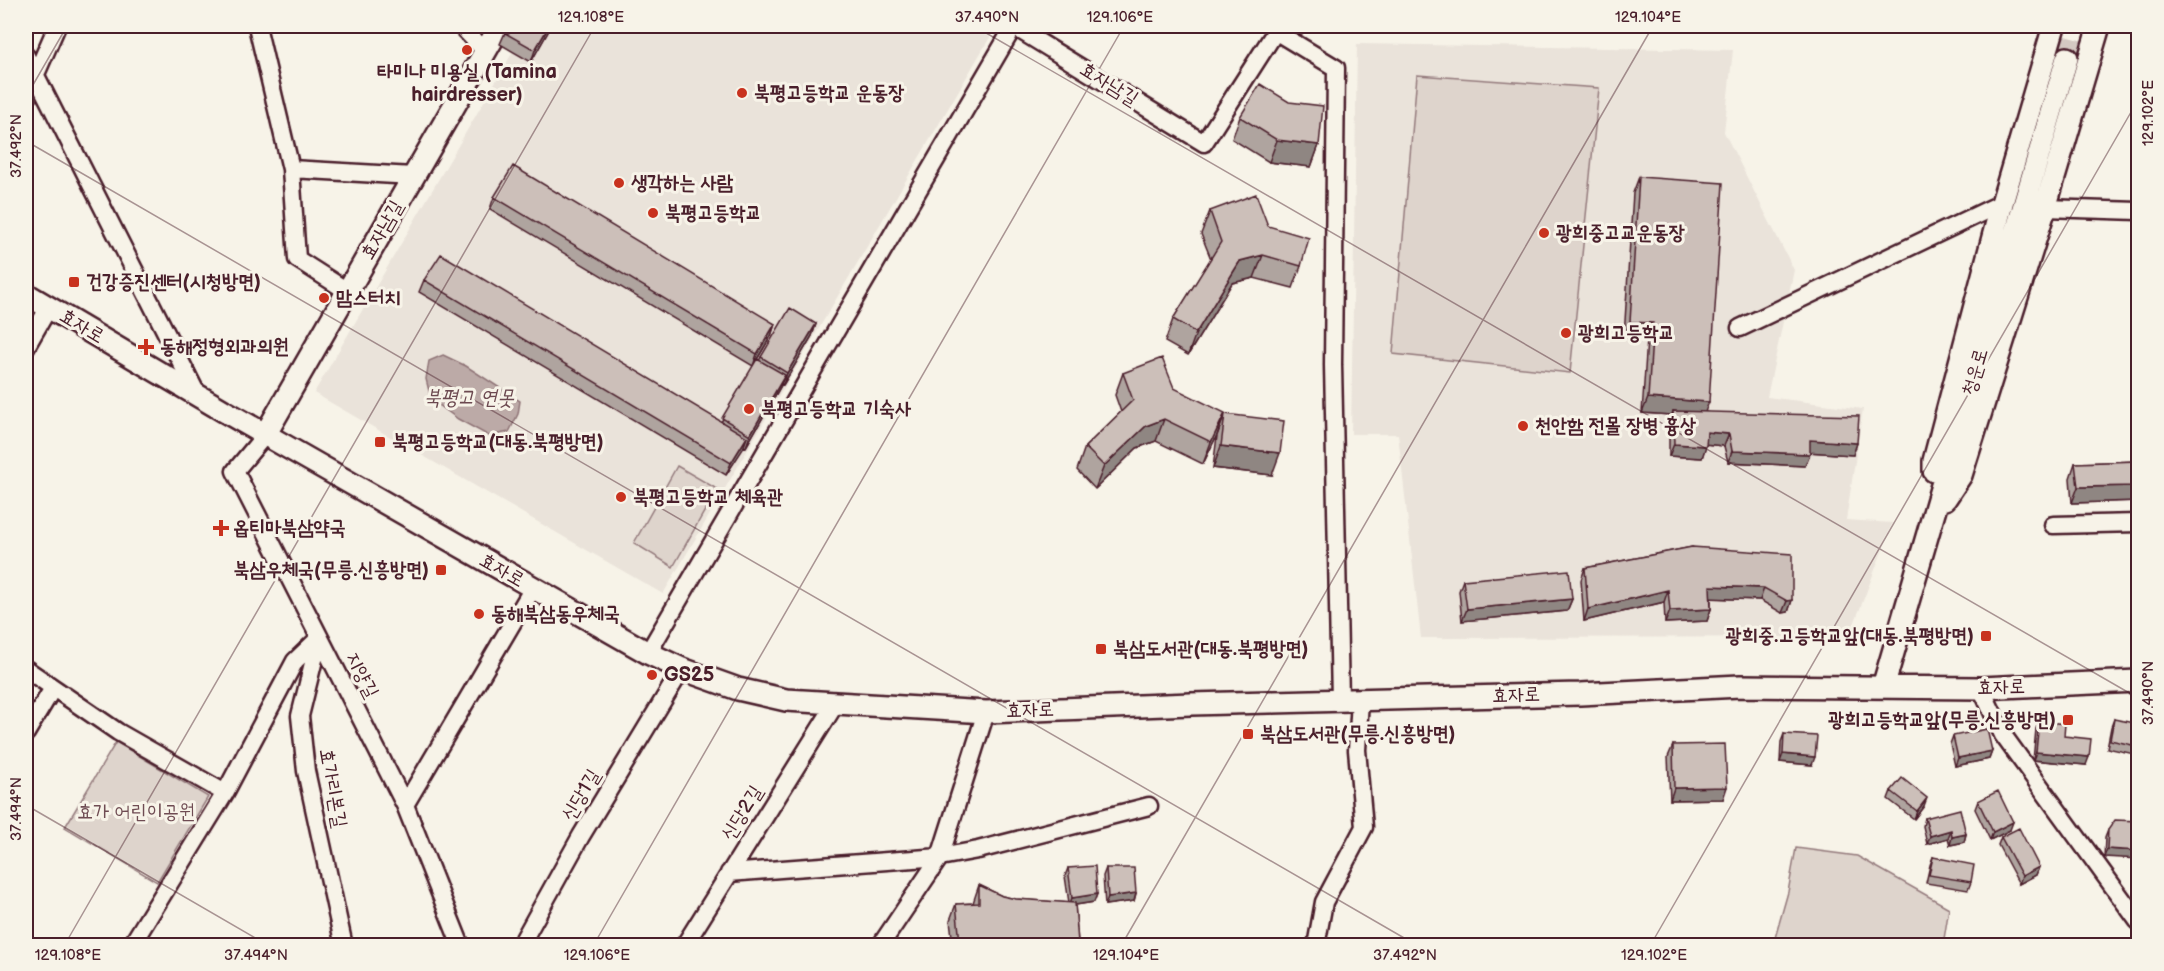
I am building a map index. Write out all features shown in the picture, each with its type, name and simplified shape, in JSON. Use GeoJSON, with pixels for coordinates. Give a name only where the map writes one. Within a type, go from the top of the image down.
{"type":"FeatureCollection","features":[{"type":"Feature","properties":{"kind":"street"},"geometry":{"type":"LineString","coordinates":[[36,74],[57,26]]}},
{"type":"Feature","properties":{"kind":"street"},"geometry":{"type":"LineString","coordinates":[[258,26],[291,169],[297,259],[347,291]]}},
{"type":"Feature","properties":{"kind":"street"},"geometry":{"type":"LineString","coordinates":[[461,26],[485,51]]}},
{"type":"Feature","properties":{"kind":"street","name":"효자남길"},"geometry":{"type":"LineString","coordinates":[[265,435],[500,26]]}},
{"type":"Feature","properties":{"kind":"street"},"geometry":{"type":"LineString","coordinates":[[648,653],[1014,26]]}},
{"type":"Feature","properties":{"kind":"street","name":"효자남길"},"geometry":{"type":"LineString","coordinates":[[1014,26],[1204,144],[1277,28]]}},
{"type":"Feature","properties":{"kind":"street"},"geometry":{"type":"LineString","coordinates":[[1933,517],[1934,461],[2002,203],[2054,26]]}},
{"type":"Feature","properties":{"kind":"street"},"geometry":{"type":"LineString","coordinates":[[1933,517],[1961,475],[2045,208],[2098,26]]}},
{"type":"Feature","properties":{"kind":"street"},"geometry":{"type":"LineString","coordinates":[[1277,28],[1336,68],[1333,365],[1350,700],[1358,750],[1364,828],[1324,902],[1316,945]]}},
{"type":"Feature","properties":{"kind":"street"},"geometry":{"type":"LineString","coordinates":[[26,56],[197,394]]}},
{"type":"Feature","properties":{"kind":"street","name":"청운로"},"geometry":{"type":"LineString","coordinates":[[1883,687],[2067,58]]}},
{"type":"Feature","properties":{"kind":"street"},"geometry":{"type":"LineString","coordinates":[[291,169],[413,176]]}},
{"type":"Feature","properties":{"kind":"street"},"geometry":{"type":"LineString","coordinates":[[1740,328],[2002,203]]}},
{"type":"Feature","properties":{"kind":"street"},"geometry":{"type":"LineString","coordinates":[[2045,208],[2139,211]]}},
{"type":"Feature","properties":{"kind":"street","name":"효자로"},"geometry":{"type":"LineString","coordinates":[[26,294],[265,435],[648,653],[682,669],[738,689],[786,700],[986,712],[1580,694],[1740,686],[1982,688],[2139,681]]}},
{"type":"Feature","properties":{"kind":"street"},"geometry":{"type":"LineString","coordinates":[[26,347],[49,307]]}},
{"type":"Feature","properties":{"kind":"street","name":"지양길"},"geometry":{"type":"LineString","coordinates":[[265,435],[235,471],[405,805],[461,945]]}},
{"type":"Feature","properties":{"kind":"street"},"geometry":{"type":"LineString","coordinates":[[2053,525],[2139,523]]}},
{"type":"Feature","properties":{"kind":"street"},"geometry":{"type":"LineString","coordinates":[[405,805],[533,588]]}},
{"type":"Feature","properties":{"kind":"street"},"geometry":{"type":"LineString","coordinates":[[131,945],[225,793],[295,661],[319,638]]}},
{"type":"Feature","properties":{"kind":"street","name":"효가리본길"},"geometry":{"type":"LineString","coordinates":[[319,638],[300,716],[306,771],[342,945]]}},
{"type":"Feature","properties":{"kind":"street"},"geometry":{"type":"LineString","coordinates":[[26,669],[118,732],[225,793]]}},
{"type":"Feature","properties":{"kind":"street","name":"신당1길"},"geometry":{"type":"LineString","coordinates":[[520,945],[581,836],[682,669]]}},
{"type":"Feature","properties":{"kind":"street"},"geometry":{"type":"LineString","coordinates":[[26,733],[53,688]]}},
{"type":"Feature","properties":{"kind":"street"},"geometry":{"type":"LineString","coordinates":[[1982,688],[2003,735],[2139,921]]}},
{"type":"Feature","properties":{"kind":"street","name":"신당2길"},"geometry":{"type":"LineString","coordinates":[[684,945],[836,703]]}},
{"type":"Feature","properties":{"kind":"street"},"geometry":{"type":"LineString","coordinates":[[880,945],[940,857],[986,712]]}},
{"type":"Feature","properties":{"kind":"street"},"geometry":{"type":"LineString","coordinates":[[729,873],[940,857],[978,850],[1149,806]]}},
{"type":"Feature","properties":{"kind":"shaded area","name":"북평고등학교"},"geometry":{"type":"Polygon","coordinates":[[[528,26],[982,26],[993,32],[663,594],[314,393],[528,26]]]}},
{"type":"Feature","properties":{"kind":"shaded area","name":"광희고등학교"},"geometry":{"type":"Polygon","coordinates":[[[1357,44],[1733,50],[1724,132],[1794,270],[1767,397],[1863,409],[1846,520],[1893,523],[1849,637],[1421,638],[1398,434],[1351,434],[1357,44]]]}},
{"type":"Feature","properties":{"kind":"green space"},"geometry":{"type":"Polygon","coordinates":[[[1417,75],[1599,88],[1570,373],[1393,354],[1417,75]]]}},
{"type":"Feature","properties":{"kind":"green space"},"geometry":{"type":"Polygon","coordinates":[[[677,466],[717,489],[673,567],[634,543],[677,466]]]}},
{"type":"Feature","properties":{"kind":"green space","name":"효가 어린이공원"},"geometry":{"type":"Polygon","coordinates":[[[116,742],[208,797],[157,882],[65,827],[116,742]]]}},
{"type":"Feature","properties":{"kind":"green space"},"geometry":{"type":"Polygon","coordinates":[[[1796,848],[1857,856],[1949,908],[1943,945],[1773,945],[1788,892],[1796,848]]]}},
{"type":"Feature","properties":{"kind":"water","name":"북평고 연못"},"geometry":{"type":"Polygon","coordinates":[[[443,355],[466,366],[520,401],[518,414],[509,432],[489,436],[458,419],[431,399],[426,379],[429,361],[443,355]]]}},
{"type":"Feature","properties":{"kind":"building"},"geometry":{"type":"Polygon","coordinates":[[[508,26],[549,26],[535,50],[505,33],[508,26]]]}},
{"type":"Feature","properties":{"kind":"building"},"geometry":{"type":"Polygon","coordinates":[[[1260,84],[1289,102],[1323,106],[1319,145],[1277,140],[1240,117],[1260,84]]]}},
{"type":"Feature","properties":{"kind":"building"},"geometry":{"type":"Polygon","coordinates":[[[513,166],[775,324],[757,354],[494,197],[513,166]]]}},
{"type":"Feature","properties":{"kind":"building"},"geometry":{"type":"Polygon","coordinates":[[[1639,177],[1723,183],[1709,402],[1648,398],[1653,323],[1630,322],[1639,177]]]}},
{"type":"Feature","properties":{"kind":"building"},"geometry":{"type":"Polygon","coordinates":[[[1256,194],[1268,226],[1309,238],[1301,266],[1263,255],[1240,261],[1196,333],[1173,319],[1221,242],[1210,211],[1256,194]]]}},
{"type":"Feature","properties":{"kind":"building"},"geometry":{"type":"Polygon","coordinates":[[[441,254],[747,437],[731,463],[424,280],[441,254]]]}},
{"type":"Feature","properties":{"kind":"building"},"geometry":{"type":"Polygon","coordinates":[[[790,308],[816,324],[787,373],[761,357],[790,308]]]}},
{"type":"Feature","properties":{"kind":"building"},"geometry":{"type":"Polygon","coordinates":[[[1162,358],[1174,388],[1225,413],[1211,442],[1164,419],[1146,426],[1104,466],[1085,447],[1133,400],[1123,373],[1162,358]]]}},
{"type":"Feature","properties":{"kind":"building","name":"북평고등학교 기숙사"},"geometry":{"type":"Polygon","coordinates":[[[757,359],[785,375],[750,435],[722,418],[757,359]]]}},
{"type":"Feature","properties":{"kind":"building"},"geometry":{"type":"Polygon","coordinates":[[[1673,411],[1859,416],[1857,443],[1810,440],[1810,454],[1732,451],[1729,434],[1707,432],[1706,446],[1674,444],[1673,411]]]}},
{"type":"Feature","properties":{"kind":"building"},"geometry":{"type":"Polygon","coordinates":[[[1225,414],[1284,421],[1280,453],[1221,446],[1225,414]]]}},
{"type":"Feature","properties":{"kind":"building"},"geometry":{"type":"Polygon","coordinates":[[[2139,461],[2139,486],[2078,487],[2075,463],[2139,461]]]}},
{"type":"Feature","properties":{"kind":"building"},"geometry":{"type":"Polygon","coordinates":[[[1692,547],[1792,554],[1792,600],[1787,601],[1764,588],[1710,586],[1711,609],[1670,611],[1668,590],[1588,609],[1585,568],[1692,547]]]}},
{"type":"Feature","properties":{"kind":"building"},"geometry":{"type":"Polygon","coordinates":[[[1569,570],[1572,599],[1467,609],[1463,580],[1569,570]]]}},
{"type":"Feature","properties":{"kind":"building"},"geometry":{"type":"Polygon","coordinates":[[[2114,719],[2139,724],[2137,746],[2110,740],[2114,719]]]}},
{"type":"Feature","properties":{"kind":"building"},"geometry":{"type":"Polygon","coordinates":[[[2039,721],[2065,724],[2064,736],[2091,739],[2089,757],[2036,752],[2039,721]]]}},
{"type":"Feature","properties":{"kind":"building"},"geometry":{"type":"Polygon","coordinates":[[[1987,729],[1992,751],[1958,758],[1953,736],[1987,729]]]}},
{"type":"Feature","properties":{"kind":"building"},"geometry":{"type":"Polygon","coordinates":[[[1784,734],[1817,736],[1815,757],[1783,754],[1784,734]]]}},
{"type":"Feature","properties":{"kind":"building"},"geometry":{"type":"Polygon","coordinates":[[[1725,744],[1727,787],[1674,788],[1673,745],[1725,744]]]}},
{"type":"Feature","properties":{"kind":"building"},"geometry":{"type":"Polygon","coordinates":[[[1902,778],[1927,798],[1917,811],[1891,791],[1902,778]]]}},
{"type":"Feature","properties":{"kind":"building"},"geometry":{"type":"Polygon","coordinates":[[[1998,791],[2013,822],[1993,832],[1978,801],[1998,791]]]}},
{"type":"Feature","properties":{"kind":"building"},"geometry":{"type":"Polygon","coordinates":[[[1960,809],[1966,834],[1952,837],[1951,830],[1930,836],[1925,818],[1960,809]]]}},
{"type":"Feature","properties":{"kind":"building"},"geometry":{"type":"Polygon","coordinates":[[[2115,820],[2139,821],[2139,851],[2107,849],[2108,830],[2115,820]]]}},
{"type":"Feature","properties":{"kind":"building"},"geometry":{"type":"Polygon","coordinates":[[[2019,828],[2039,867],[2022,876],[2001,837],[2019,828]]]}},
{"type":"Feature","properties":{"kind":"building"},"geometry":{"type":"Polygon","coordinates":[[[1933,857],[1974,865],[1971,882],[1929,875],[1933,857]]]}},
{"type":"Feature","properties":{"kind":"building"},"geometry":{"type":"Polygon","coordinates":[[[1095,866],[1097,894],[1072,898],[1068,868],[1095,866]]]}},
{"type":"Feature","properties":{"kind":"building"},"geometry":{"type":"Polygon","coordinates":[[[1106,868],[1134,868],[1136,893],[1108,897],[1106,868]]]}},
{"type":"Feature","properties":{"kind":"building"},"geometry":{"type":"Polygon","coordinates":[[[979,885],[1002,896],[1016,899],[1075,903],[1078,943],[1012,945],[1011,941],[960,942],[956,904],[979,903],[979,885]]]}},
{"type":"Feature","properties":{"kind":"tunnel"},"geometry":{"type":"LineString","coordinates":[[2067,58],[2076,26]]}},
{"type":"Feature","properties":{"kind":"place","name":"타미나 미용실 (Tamina hairdresser)"},"geometry":{"type":"Point","coordinates":[467,50]}},
{"type":"Feature","properties":{"kind":"place","name":"북평고등학교 운동장"},"geometry":{"type":"Point","coordinates":[742,93]}},
{"type":"Feature","properties":{"kind":"place","name":"생각하는 사람"},"geometry":{"type":"Point","coordinates":[619,183]}},
{"type":"Feature","properties":{"kind":"place","name":"북평고등학교"},"geometry":{"type":"Point","coordinates":[653,213]}},
{"type":"Feature","properties":{"kind":"place","name":"광희중고교운동장"},"geometry":{"type":"Point","coordinates":[1544,233]}},
{"type":"Feature","properties":{"kind":"place","name":"건강증진센터(시청방면)"},"geometry":{"type":"Point","coordinates":[74,282]}},
{"type":"Feature","properties":{"kind":"place","name":"맘스터치"},"geometry":{"type":"Point","coordinates":[324,298]}},
{"type":"Feature","properties":{"kind":"place","name":"광희고등학교"},"geometry":{"type":"Point","coordinates":[1566,333]}},
{"type":"Feature","properties":{"kind":"place","name":"동해정형외과의원"},"geometry":{"type":"Point","coordinates":[146,347]}},
{"type":"Feature","properties":{"kind":"place","name":"북평고등학교 기숙사"},"geometry":{"type":"Point","coordinates":[749,409]}},
{"type":"Feature","properties":{"kind":"place","name":"천안함 전몰 장병 흉상"},"geometry":{"type":"Point","coordinates":[1523,426]}},
{"type":"Feature","properties":{"kind":"place","name":"북평고등학교(대동.북평방면)"},"geometry":{"type":"Point","coordinates":[380,442]}},
{"type":"Feature","properties":{"kind":"place","name":"북평고등학교 체육관"},"geometry":{"type":"Point","coordinates":[621,497]}},
{"type":"Feature","properties":{"kind":"place","name":"옵티마북삼약국"},"geometry":{"type":"Point","coordinates":[221,528]}},
{"type":"Feature","properties":{"kind":"place","name":"북삼우체국(무릉.신흥방면)"},"geometry":{"type":"Point","coordinates":[441,570]}},
{"type":"Feature","properties":{"kind":"place","name":"동해북삼동우체국"},"geometry":{"type":"Point","coordinates":[479,614]}},
{"type":"Feature","properties":{"kind":"place","name":"광희중.고등학교앞(대동.북평방면)"},"geometry":{"type":"Point","coordinates":[1986,636]}},
{"type":"Feature","properties":{"kind":"place","name":"북삼도서관(대동.북평방면)"},"geometry":{"type":"Point","coordinates":[1101,649]}},
{"type":"Feature","properties":{"kind":"place","name":"GS25"},"geometry":{"type":"Point","coordinates":[652,675]}},
{"type":"Feature","properties":{"kind":"place","name":"광희고등학교앞(무릉.신흥방면)"},"geometry":{"type":"Point","coordinates":[2068,720]}},
{"type":"Feature","properties":{"kind":"place","name":"북삼도서관(무릉.신흥방면)"},"geometry":{"type":"Point","coordinates":[1248,734]}}]}
